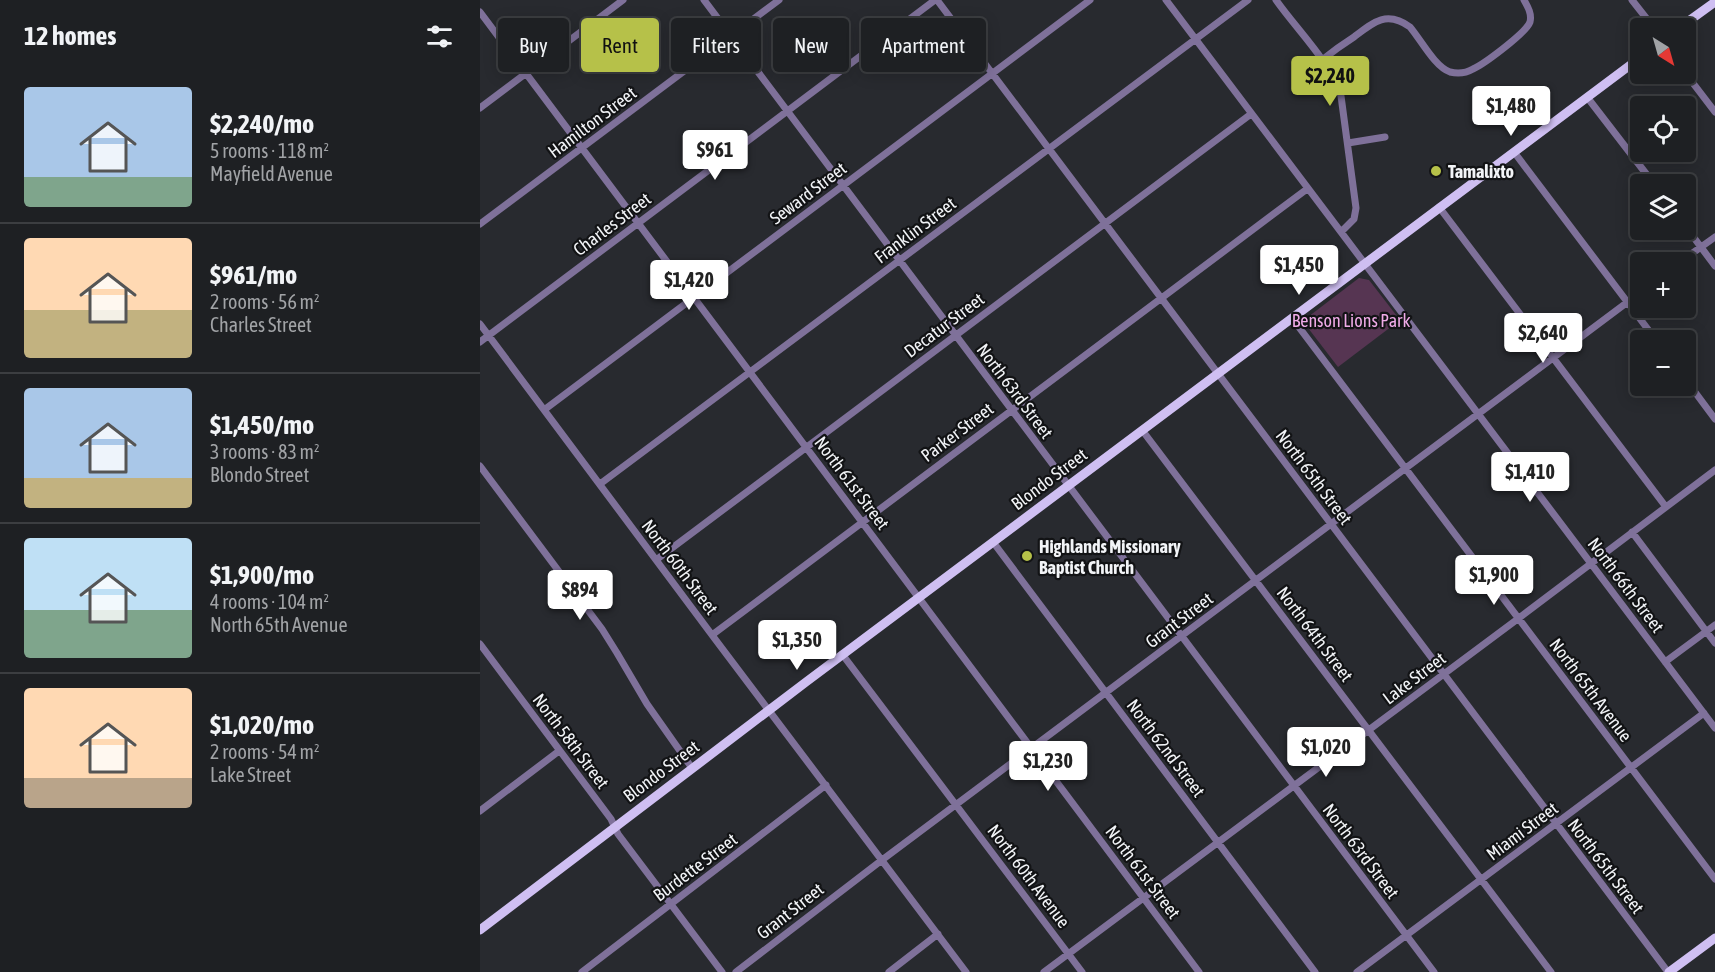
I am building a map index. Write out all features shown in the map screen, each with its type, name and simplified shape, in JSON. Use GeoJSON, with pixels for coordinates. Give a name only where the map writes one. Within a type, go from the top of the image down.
{"type":"FeatureCollection","features":[{"type":"Feature","properties":{"kind":"main road"},"geometry":{"type":"LineString","coordinates":[[1693,18],[1715,2]]}},
{"type":"Feature","properties":{"kind":"main road","name":"Blondo Street"},"geometry":{"type":"LineString","coordinates":[[480,930],[842,654],[1630,65]]}},
{"type":"Feature","properties":{"kind":"main road"},"geometry":{"type":"LineString","coordinates":[[1668,972],[1715,938]]}},
{"type":"Feature","properties":{"kind":"street"},"geometry":{"type":"LineString","coordinates":[[480,108],[623,0]]}},
{"type":"Feature","properties":{"kind":"street","name":"North 63rd Street"},"geometry":{"type":"LineString","coordinates":[[704,0],[718,18]]}},
{"type":"Feature","properties":{"kind":"street","name":"Hamilton Street"},"geometry":{"type":"LineString","coordinates":[[755,18],[779,0]]}},
{"type":"Feature","properties":{"kind":"street","name":"North 65th Street"},"geometry":{"type":"LineString","coordinates":[[936,0],[1668,972]]}},
{"type":"Feature","properties":{"kind":"street","name":"Charles Street"},"geometry":{"type":"LineString","coordinates":[[480,342],[936,0]]}},
{"type":"Feature","properties":{"kind":"street","name":"Seward Street"},"geometry":{"type":"LineString","coordinates":[[544,410],[1090,0]]}},
{"type":"Feature","properties":{"kind":"street","name":"North 66th Street"},"geometry":{"type":"LineString","coordinates":[[1166,0],[1715,728]]}},
{"type":"Feature","properties":{"kind":"street","name":"Franklin Street"},"geometry":{"type":"LineString","coordinates":[[600,484],[1248,0]]}},
{"type":"Feature","properties":{"kind":"street"},"geometry":{"type":"LineString","coordinates":[[1276,0],[1322,60],[1339,90],[1356,208],[1354,219],[1341,232]]}},
{"type":"Feature","properties":{"kind":"street"},"geometry":{"type":"LineString","coordinates":[[1322,60],[1371,24],[1393,19],[1404,22],[1410,27],[1444,69],[1457,73],[1466,72],[1477,67],[1520,35],[1528,26],[1530,13],[1524,0]]}},
{"type":"Feature","properties":{"kind":"street"},"geometry":{"type":"LineString","coordinates":[[1632,0],[1646,18]]}},
{"type":"Feature","properties":{"kind":"street","name":"North 61st Street"},"geometry":{"type":"LineString","coordinates":[[480,12],[1199,972]]}},
{"type":"Feature","properties":{"kind":"street","name":"Hamilton Street"},"geometry":{"type":"LineString","coordinates":[[480,224],[683,72]]}},
{"type":"Feature","properties":{"kind":"street","name":"North 63rd Street"},"geometry":{"type":"LineString","coordinates":[[758,72],[1434,972]]}},
{"type":"Feature","properties":{"kind":"street"},"geometry":{"type":"LineString","coordinates":[[1694,84],[1715,112]]}},
{"type":"Feature","properties":{"kind":"street"},"geometry":{"type":"LineString","coordinates":[[1587,97],[1646,174]]}},
{"type":"Feature","properties":{"kind":"street","name":"Decatur Street"},"geometry":{"type":"LineString","coordinates":[[656,560],[1251,114]]}},
{"type":"Feature","properties":{"kind":"street"},"geometry":{"type":"LineString","coordinates":[[1348,143],[1385,138]]}},
{"type":"Feature","properties":{"kind":"street"},"geometry":{"type":"LineString","coordinates":[[1514,152],[1648,330]]}},
{"type":"Feature","properties":{"kind":"street","name":"Parker Street"},"geometry":{"type":"LineString","coordinates":[[712,634],[1307,189]]}},
{"type":"Feature","properties":{"kind":"street"},"geometry":{"type":"LineString","coordinates":[[1439,207],[1666,507]]}},
{"type":"Feature","properties":{"kind":"street"},"geometry":{"type":"LineString","coordinates":[[1694,252],[1715,237]]}},
{"type":"Feature","properties":{"kind":"street"},"geometry":{"type":"LineString","coordinates":[[1696,240],[1715,266]]}},
{"type":"Feature","properties":{"kind":"street","name":"Grant Street"},"geometry":{"type":"LineString","coordinates":[[736,972],[956,804],[1630,300]]}},
{"type":"Feature","properties":{"kind":"street","name":"North 65th Avenue"},"geometry":{"type":"LineString","coordinates":[[1292,318],[1715,879]]}},
{"type":"Feature","properties":{"kind":"street","name":"North 60th Street"},"geometry":{"type":"LineString","coordinates":[[480,324],[966,972]]}},
{"type":"Feature","properties":{"kind":"street"},"geometry":{"type":"LineString","coordinates":[[1696,393],[1715,419]]}},
{"type":"Feature","properties":{"kind":"street","name":"North 64th Street"},"geometry":{"type":"LineString","coordinates":[[1142,430],[1551,972]]}},
{"type":"Feature","properties":{"kind":"street"},"geometry":{"type":"LineString","coordinates":[[480,466],[602,630],[646,704],[692,768]]}},
{"type":"Feature","properties":{"kind":"street","name":"Lake Street"},"geometry":{"type":"LineString","coordinates":[[1044,972],[1715,470]]}},
{"type":"Feature","properties":{"kind":"street"},"geometry":{"type":"LineString","coordinates":[[1632,532],[1715,643]]}},
{"type":"Feature","properties":{"kind":"street","name":"North 62nd Street"},"geometry":{"type":"LineString","coordinates":[[993,542],[1315,972]]}},
{"type":"Feature","properties":{"kind":"street"},"geometry":{"type":"LineString","coordinates":[[1665,662],[1715,625]]}},
{"type":"Feature","properties":{"kind":"street","name":"North 58th Street"},"geometry":{"type":"LineString","coordinates":[[480,644],[722,972]]}},
{"type":"Feature","properties":{"kind":"street","name":"North 60th Avenue"},"geometry":{"type":"LineString","coordinates":[[842,654],[1082,972]]}},
{"type":"Feature","properties":{"kind":"street","name":"Miami Street"},"geometry":{"type":"LineString","coordinates":[[1357,972],[1704,713]]}},
{"type":"Feature","properties":{"kind":"street"},"geometry":{"type":"LineString","coordinates":[[480,811],[560,751]]}},
{"type":"Feature","properties":{"kind":"street","name":"Burdette Street"},"geometry":{"type":"LineString","coordinates":[[582,972],[825,785]]}},
{"type":"Feature","properties":{"kind":"street"},"geometry":{"type":"LineString","coordinates":[[889,972],[938,934]]}},
{"type":"Feature","properties":{"kind":"green space","name":"Benson Lions Park"},"geometry":{"type":"Polygon","coordinates":[[[1359,278],[1369,280],[1400,320],[1338,367],[1304,320],[1359,278]]]}},
{"type":"Feature","properties":{"kind":"place","name":"Tamalixto"},"geometry":{"type":"Point","coordinates":[1436,171]}},
{"type":"Feature","properties":{"kind":"place","name":"Highlands Missionary Baptist Church"},"geometry":{"type":"Point","coordinates":[1027,556]}}]}
